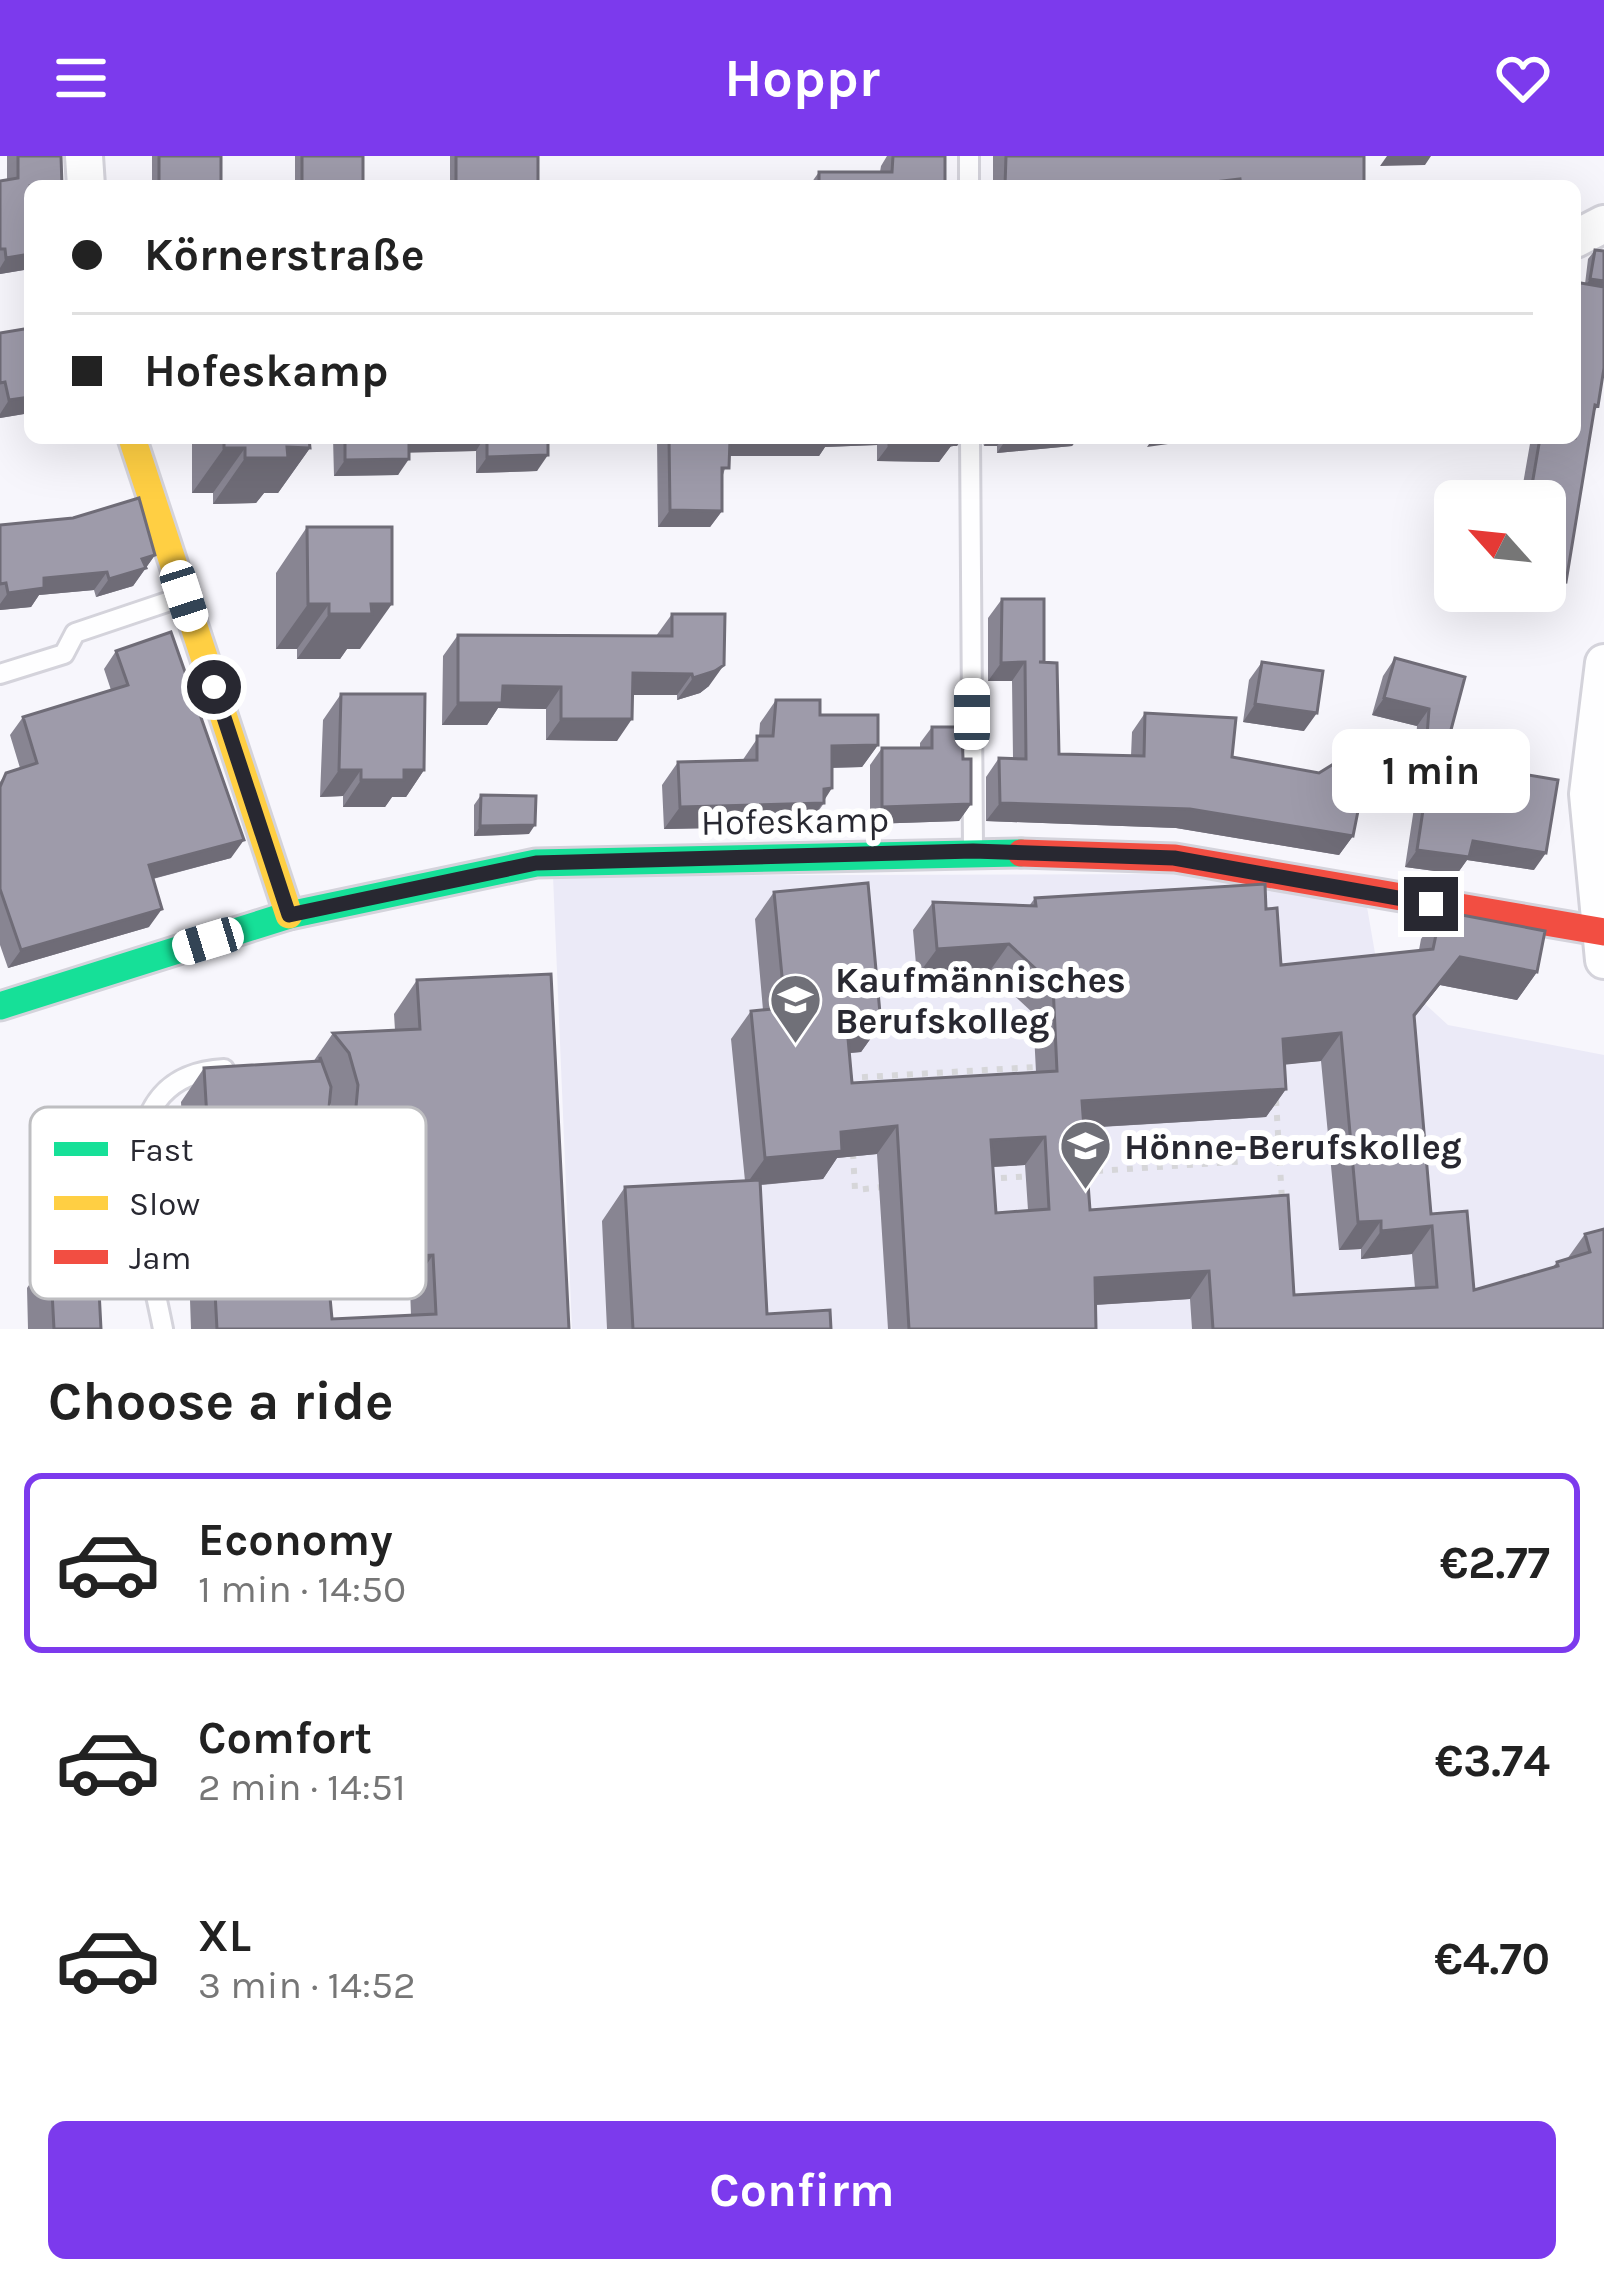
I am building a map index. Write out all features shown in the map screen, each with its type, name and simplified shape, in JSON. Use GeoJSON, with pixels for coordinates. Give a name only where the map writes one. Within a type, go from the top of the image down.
{"type":"FeatureCollection","features":[{"type":"Feature","properties":{"kind":"street"},"geometry":{"type":"LineString","coordinates":[[134,444],[289,915]]}},
{"type":"Feature","properties":{"kind":"street"},"geometry":{"type":"LineString","coordinates":[[1602,942],[1588,794],[1604,663]]}},
{"type":"Feature","properties":{"kind":"street","name":"Hofeskamp"},"geometry":{"type":"LineString","coordinates":[[2,1000],[289,915],[536,863],[973,851],[1174,858],[1602,942]]}},
{"type":"Feature","properties":{"kind":"lane"},"geometry":{"type":"LineString","coordinates":[[970,444],[973,851]]}},
{"type":"Feature","properties":{"kind":"lane"},"geometry":{"type":"LineString","coordinates":[[0,674],[64,654],[75,633],[184,596]]}},
{"type":"Feature","properties":{"kind":"lane"},"geometry":{"type":"LineString","coordinates":[[153,1107],[180,1078],[202,1070],[247,1068]]}},
{"type":"Feature","properties":{"kind":"lane"},"geometry":{"type":"LineString","coordinates":[[157,1299],[163,1329]]}},
{"type":"Feature","properties":{"kind":"path"},"geometry":{"type":"LineString","coordinates":[[846,1066],[847,1078],[1036,1067]]}},
{"type":"Feature","properties":{"kind":"path"},"geometry":{"type":"LineString","coordinates":[[1275,1088],[1282,1206]]}},
{"type":"Feature","properties":{"kind":"path"},"geometry":{"type":"LineString","coordinates":[[852,1145],[855,1190],[901,1186]]}},
{"type":"Feature","properties":{"kind":"path"},"geometry":{"type":"LineString","coordinates":[[1081,1172],[1279,1159]]}},
{"type":"Feature","properties":{"kind":"path"},"geometry":{"type":"LineString","coordinates":[[968,1181],[1036,1175]]}},
{"type":"Feature","properties":{"kind":"shaded area","name":"Hönne-Berufskolleg"},"geometry":{"type":"Polygon","coordinates":[[[1178,874],[1367,907],[1376,959],[1448,1025],[1604,1055],[1604,1329],[572,1329],[553,876],[1178,874]]]}},
{"type":"Feature","properties":{"kind":"building"},"geometry":{"type":"Polygon","coordinates":[[[18,156],[61,156],[62,180],[24,180],[24,255],[6,258],[5,249],[0,249],[0,181],[18,178],[18,156]]]}},
{"type":"Feature","properties":{"kind":"building"},"geometry":{"type":"Polygon","coordinates":[[[159,156],[221,156],[221,180],[159,180],[159,156]]]}},
{"type":"Feature","properties":{"kind":"building"},"geometry":{"type":"Polygon","coordinates":[[[302,156],[363,156],[363,180],[302,180],[302,156]]]}},
{"type":"Feature","properties":{"kind":"building"},"geometry":{"type":"Polygon","coordinates":[[[456,156],[538,156],[538,180],[456,180],[456,156]]]}},
{"type":"Feature","properties":{"kind":"building"},"geometry":{"type":"Polygon","coordinates":[[[893,156],[945,156],[945,180],[819,180],[819,172],[892,172],[893,156]]]}},
{"type":"Feature","properties":{"kind":"building"},"geometry":{"type":"Polygon","coordinates":[[[1006,156],[1364,156],[1364,180],[1005,180],[1006,156]]]}},
{"type":"Feature","properties":{"kind":"building"},"geometry":{"type":"Polygon","coordinates":[[[1595,250],[1604,251],[1604,281],[1590,279],[1595,250]]]}},
{"type":"Feature","properties":{"kind":"building"},"geometry":{"type":"Polygon","coordinates":[[[1581,283],[1604,287],[1604,368],[1566,582],[1566,480],[1533,480],[1539,444],[1581,444],[1581,283]]]}},
{"type":"Feature","properties":{"kind":"building"},"geometry":{"type":"Polygon","coordinates":[[[24,329],[24,398],[9,400],[5,382],[0,383],[0,333],[24,329]]]}},
{"type":"Feature","properties":{"kind":"building"},"geometry":{"type":"Polygon","coordinates":[[[224,444],[310,444],[310,448],[287,447],[288,458],[245,458],[245,448],[224,448],[224,444]]]}},
{"type":"Feature","properties":{"kind":"building"},"geometry":{"type":"Polygon","coordinates":[[[345,444],[409,444],[409,459],[345,460],[345,444]]]}},
{"type":"Feature","properties":{"kind":"building"},"geometry":{"type":"Polygon","coordinates":[[[487,444],[548,444],[548,455],[487,457],[487,444]]]}},
{"type":"Feature","properties":{"kind":"building"},"geometry":{"type":"Polygon","coordinates":[[[669,444],[730,444],[729,468],[722,468],[722,511],[670,510],[669,444]]]}},
{"type":"Feature","properties":{"kind":"building"},"geometry":{"type":"Polygon","coordinates":[[[139,498],[155,555],[142,559],[146,568],[109,579],[107,572],[44,578],[44,588],[8,593],[6,583],[0,584],[0,525],[73,518],[139,498]]]}},
{"type":"Feature","properties":{"kind":"building"},"geometry":{"type":"Polygon","coordinates":[[[307,527],[392,527],[392,604],[371,604],[372,614],[329,614],[329,604],[308,604],[307,527]]]}},
{"type":"Feature","properties":{"kind":"building"},"geometry":{"type":"Polygon","coordinates":[[[1002,599],[1044,599],[1044,662],[1039,662],[1057,663],[1059,754],[1144,756],[1145,713],[1236,718],[1232,757],[1319,773],[1340,760],[1367,766],[1353,836],[1190,809],[1000,803],[999,758],[1026,759],[1025,662],[1001,663],[1002,599]]]}},
{"type":"Feature","properties":{"kind":"building"},"geometry":{"type":"Polygon","coordinates":[[[672,614],[725,614],[724,665],[693,678],[692,674],[633,673],[632,719],[561,719],[561,687],[503,686],[502,703],[458,703],[458,635],[672,636],[672,614]]]}},
{"type":"Feature","properties":{"kind":"building"},"geometry":{"type":"Polygon","coordinates":[[[171,632],[244,840],[149,865],[162,909],[21,950],[0,889],[0,787],[6,773],[37,763],[23,717],[128,685],[116,651],[171,632]]]}},
{"type":"Feature","properties":{"kind":"building"},"geometry":{"type":"Polygon","coordinates":[[[1395,658],[1465,677],[1448,741],[1461,743],[1457,763],[1558,780],[1546,853],[1473,841],[1469,857],[1417,850],[1428,777],[1424,777],[1429,709],[1384,698],[1395,658]]]}},
{"type":"Feature","properties":{"kind":"building"},"geometry":{"type":"Polygon","coordinates":[[[1262,662],[1323,671],[1317,713],[1255,704],[1262,662]]]}},
{"type":"Feature","properties":{"kind":"building"},"geometry":{"type":"Polygon","coordinates":[[[341,694],[425,694],[424,770],[404,770],[404,780],[361,780],[361,770],[339,770],[341,694]]]}},
{"type":"Feature","properties":{"kind":"building"},"geometry":{"type":"Polygon","coordinates":[[[776,700],[820,700],[820,715],[878,715],[878,745],[832,746],[832,788],[824,789],[824,803],[680,807],[678,762],[757,760],[757,736],[773,736],[776,700]]]}},
{"type":"Feature","properties":{"kind":"building"},"geometry":{"type":"Polygon","coordinates":[[[932,727],[962,727],[963,759],[971,759],[971,804],[882,807],[882,748],[932,748],[932,727]]]}},
{"type":"Feature","properties":{"kind":"building"},"geometry":{"type":"Polygon","coordinates":[[[481,795],[536,796],[535,825],[480,826],[481,795]]]}},
{"type":"Feature","properties":{"kind":"building"},"geometry":{"type":"Polygon","coordinates":[[[868,883],[881,1024],[847,1027],[852,1083],[1057,1071],[1053,985],[1009,944],[937,949],[933,902],[1036,906],[1035,898],[1265,884],[1266,909],[1277,908],[1281,965],[1433,949],[1441,911],[1545,931],[1537,972],[1460,957],[1414,1015],[1431,1214],[1467,1211],[1474,1290],[1590,1252],[1585,1234],[1604,1229],[1604,1329],[1213,1329],[1209,1271],[1095,1278],[1096,1329],[909,1329],[897,1126],[841,1132],[842,1151],[765,1158],[751,1011],[785,1008],[774,892],[868,883]],[[1341,1033],[1283,1039],[1286,1089],[1082,1101],[1090,1210],[1288,1195],[1294,1295],[1437,1287],[1432,1226],[1381,1231],[1381,1221],[1358,1222],[1341,1033]],[[1045,1137],[991,1140],[996,1213],[1049,1209],[1045,1137]]]}},
{"type":"Feature","properties":{"kind":"building"},"geometry":{"type":"Polygon","coordinates":[[[551,974],[569,1329],[217,1329],[215,1299],[330,1299],[332,1319],[436,1314],[433,1255],[426,1255],[426,1107],[356,1107],[358,1085],[349,1053],[333,1033],[420,1029],[417,980],[551,974]]]}},
{"type":"Feature","properties":{"kind":"building"},"geometry":{"type":"Polygon","coordinates":[[[320,1057],[331,1087],[329,1107],[206,1107],[204,1068],[320,1061],[320,1057]]]}},
{"type":"Feature","properties":{"kind":"building"},"geometry":{"type":"Polygon","coordinates":[[[760,1180],[767,1314],[830,1310],[831,1329],[633,1329],[625,1187],[760,1180]]]}},
{"type":"Feature","properties":{"kind":"building"},"geometry":{"type":"Polygon","coordinates":[[[52,1299],[99,1299],[101,1329],[54,1329],[52,1299]]]}},
{"type":"Feature","properties":{"kind":"traffic: fast"},"geometry":{"type":"LineString","coordinates":[[0,1006],[289,915],[536,863],[1021,853]]}},
{"type":"Feature","properties":{"kind":"traffic: slow"},"geometry":{"type":"LineString","coordinates":[[134,444],[289,915]]}},
{"type":"Feature","properties":{"kind":"traffic: jam"},"geometry":{"type":"LineString","coordinates":[[1021,853],[1175,858],[1604,932]]}},
{"type":"Feature","properties":{"kind":"place","name":"Kaufmännisches Berufskolleg"},"geometry":{"type":"Point","coordinates":[796,1046]}},
{"type":"Feature","properties":{"kind":"place","name":"Hönne-Berufskolleg"},"geometry":{"type":"Point","coordinates":[1085,1192]}},
{"type":"Feature","properties":{"kind":"route"},"geometry":{"type":"LineString","coordinates":[[214,687],[289,915],[536,863],[973,851],[1174,858],[1431,904]]}}]}
